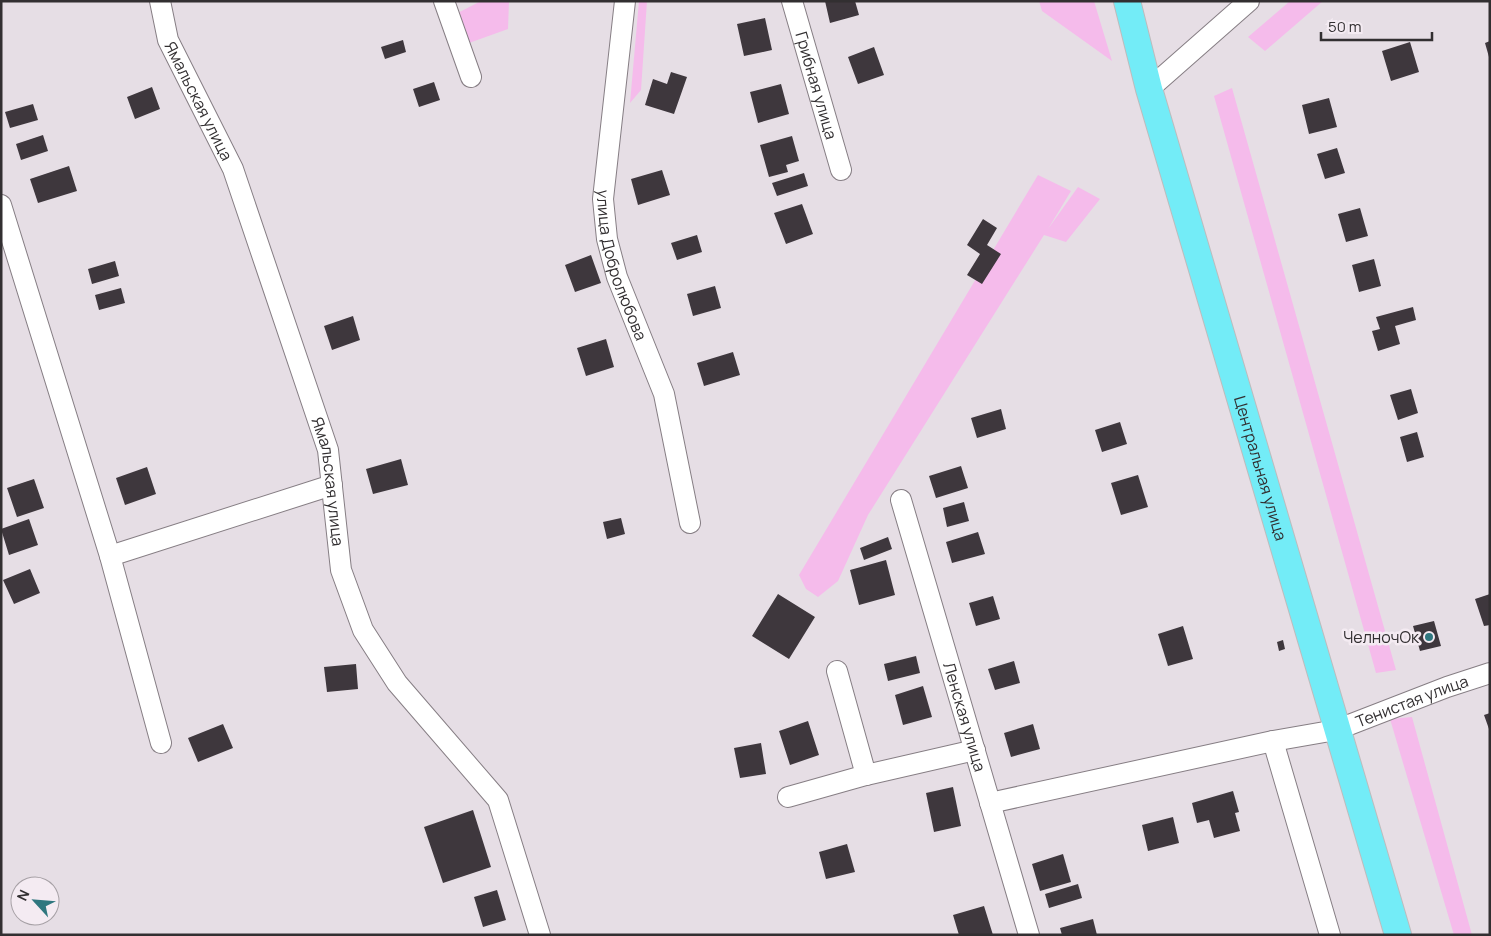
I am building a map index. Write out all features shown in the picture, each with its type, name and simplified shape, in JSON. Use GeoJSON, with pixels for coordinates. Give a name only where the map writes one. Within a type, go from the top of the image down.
{"type":"FeatureCollection","features":[{"type":"Feature","properties":{"kind":"main road","name":"Центральная улица"},"geometry":{"type":"LineString","coordinates":[[1127,1],[1149,89],[1336,730],[1398,935]]}},
{"type":"Feature","properties":{"kind":"street","name":"Ямальская улица"},"geometry":{"type":"LineString","coordinates":[[160,1],[168,40],[234,169],[328,450],[341,570],[363,630],[397,683],[498,800],[540,935]]}},
{"type":"Feature","properties":{"kind":"street"},"geometry":{"type":"LineString","coordinates":[[444,1],[472,77]]}},
{"type":"Feature","properties":{"kind":"street","name":"улица Добролюбова"},"geometry":{"type":"LineString","coordinates":[[625,1],[603,199],[607,239],[617,277],[664,394],[690,523]]}},
{"type":"Feature","properties":{"kind":"street","name":"Грибная улица"},"geometry":{"type":"LineString","coordinates":[[792,1],[840,170]]}},
{"type":"Feature","properties":{"kind":"street"},"geometry":{"type":"LineString","coordinates":[[1149,89],[1249,1]]}},
{"type":"Feature","properties":{"kind":"street"},"geometry":{"type":"LineString","coordinates":[[1,205],[110,556],[161,743]]}},
{"type":"Feature","properties":{"kind":"street"},"geometry":{"type":"LineString","coordinates":[[110,556],[332,485]]}},
{"type":"Feature","properties":{"kind":"street","name":"Ленская улица"},"geometry":{"type":"LineString","coordinates":[[901,500],[1029,935]]}},
{"type":"Feature","properties":{"kind":"street"},"geometry":{"type":"LineString","coordinates":[[837,671],[866,775]]}},
{"type":"Feature","properties":{"kind":"street","name":"Тенистая улица"},"geometry":{"type":"LineString","coordinates":[[990,803],[1273,740],[1336,730],[1447,687],[1490,673]]}},
{"type":"Feature","properties":{"kind":"street"},"geometry":{"type":"LineString","coordinates":[[1273,740],[1330,935]]}},
{"type":"Feature","properties":{"kind":"street"},"geometry":{"type":"LineString","coordinates":[[788,797],[866,775],[975,750]]}},
{"type":"Feature","properties":{"kind":"shaded area"},"geometry":{"type":"Polygon","coordinates":[[[481,1],[509,1],[508,29],[469,43],[450,17],[481,1]]]}},
{"type":"Feature","properties":{"kind":"shaded area"},"geometry":{"type":"Polygon","coordinates":[[[639,1],[647,1],[641,90],[630,103],[639,1]]]}},
{"type":"Feature","properties":{"kind":"shaded area"},"geometry":{"type":"Polygon","coordinates":[[[1039,1],[1094,1],[1112,61],[1042,11],[1039,1]]]}},
{"type":"Feature","properties":{"kind":"shaded area"},"geometry":{"type":"Polygon","coordinates":[[[1290,1],[1323,1],[1265,51],[1248,37],[1290,1]]]}},
{"type":"Feature","properties":{"kind":"shaded area"},"geometry":{"type":"Polygon","coordinates":[[[1232,88],[1396,670],[1376,673],[1214,96],[1232,88]]]}},
{"type":"Feature","properties":{"kind":"shaded area"},"geometry":{"type":"Polygon","coordinates":[[[1038,175],[1071,191],[1048,229],[1078,187],[1100,199],[1066,242],[1044,235],[868,515],[838,581],[818,597],[806,589],[799,575],[1038,175]]]}},
{"type":"Feature","properties":{"kind":"shaded area"},"geometry":{"type":"Polygon","coordinates":[[[1412,717],[1472,935],[1454,935],[1390,719],[1412,717]]]}},
{"type":"Feature","properties":{"kind":"building"},"geometry":{"type":"Polygon","coordinates":[[[825,1],[855,1],[859,15],[830,23],[825,1]]]}},
{"type":"Feature","properties":{"kind":"building"},"geometry":{"type":"Polygon","coordinates":[[[765,18],[772,50],[744,56],[737,24],[765,18]]]}},
{"type":"Feature","properties":{"kind":"building"},"geometry":{"type":"Polygon","coordinates":[[[403,40],[406,52],[385,59],[381,47],[403,40]]]}},
{"type":"Feature","properties":{"kind":"building"},"geometry":{"type":"Polygon","coordinates":[[[1490,41],[1490,57],[1489,57],[1485,43],[1490,41]]]}},
{"type":"Feature","properties":{"kind":"building"},"geometry":{"type":"Polygon","coordinates":[[[1410,42],[1419,72],[1391,81],[1382,51],[1410,42]]]}},
{"type":"Feature","properties":{"kind":"building"},"geometry":{"type":"Polygon","coordinates":[[[874,47],[884,75],[858,84],[848,57],[874,47]]]}},
{"type":"Feature","properties":{"kind":"building"},"geometry":{"type":"Polygon","coordinates":[[[671,72],[687,77],[674,114],[645,105],[653,79],[667,84],[671,72]]]}},
{"type":"Feature","properties":{"kind":"building"},"geometry":{"type":"Polygon","coordinates":[[[434,82],[440,100],[419,107],[413,89],[434,82]]]}},
{"type":"Feature","properties":{"kind":"building"},"geometry":{"type":"Polygon","coordinates":[[[781,84],[789,114],[758,123],[750,92],[781,84]]]}},
{"type":"Feature","properties":{"kind":"building"},"geometry":{"type":"Polygon","coordinates":[[[152,87],[160,109],[135,119],[127,97],[152,87]]]}},
{"type":"Feature","properties":{"kind":"building"},"geometry":{"type":"Polygon","coordinates":[[[1329,98],[1337,127],[1309,134],[1302,105],[1329,98]]]}},
{"type":"Feature","properties":{"kind":"building"},"geometry":{"type":"Polygon","coordinates":[[[33,104],[38,120],[10,128],[5,112],[33,104]]]}},
{"type":"Feature","properties":{"kind":"building"},"geometry":{"type":"Polygon","coordinates":[[[43,135],[48,151],[21,160],[16,144],[43,135]]]}},
{"type":"Feature","properties":{"kind":"building"},"geometry":{"type":"Polygon","coordinates":[[[792,136],[799,161],[786,165],[788,172],[769,177],[760,145],[792,136]]]}},
{"type":"Feature","properties":{"kind":"building"},"geometry":{"type":"Polygon","coordinates":[[[1337,148],[1345,173],[1325,179],[1317,154],[1337,148]]]}},
{"type":"Feature","properties":{"kind":"building"},"geometry":{"type":"Polygon","coordinates":[[[69,166],[77,191],[38,203],[30,179],[69,166]]]}},
{"type":"Feature","properties":{"kind":"building"},"geometry":{"type":"Polygon","coordinates":[[[662,170],[670,195],[638,205],[631,179],[662,170]]]}},
{"type":"Feature","properties":{"kind":"building"},"geometry":{"type":"Polygon","coordinates":[[[804,173],[808,186],[777,196],[772,183],[804,173]]]}},
{"type":"Feature","properties":{"kind":"building"},"geometry":{"type":"Polygon","coordinates":[[[802,204],[813,234],[786,244],[774,213],[802,204]]]}},
{"type":"Feature","properties":{"kind":"building"},"geometry":{"type":"Polygon","coordinates":[[[1360,208],[1368,236],[1346,242],[1338,214],[1360,208]]]}},
{"type":"Feature","properties":{"kind":"building"},"geometry":{"type":"Polygon","coordinates":[[[983,219],[997,228],[987,245],[1001,254],[982,284],[967,275],[980,254],[967,245],[983,219]]]}},
{"type":"Feature","properties":{"kind":"building"},"geometry":{"type":"Polygon","coordinates":[[[697,235],[702,252],[677,260],[671,243],[697,235]]]}},
{"type":"Feature","properties":{"kind":"building"},"geometry":{"type":"Polygon","coordinates":[[[591,255],[601,283],[575,292],[565,265],[591,255]]]}},
{"type":"Feature","properties":{"kind":"building"},"geometry":{"type":"Polygon","coordinates":[[[1374,259],[1381,286],[1359,292],[1352,265],[1374,259]]]}},
{"type":"Feature","properties":{"kind":"building"},"geometry":{"type":"Polygon","coordinates":[[[115,261],[119,276],[92,284],[88,269],[115,261]]]}},
{"type":"Feature","properties":{"kind":"building"},"geometry":{"type":"Polygon","coordinates":[[[715,286],[721,308],[693,316],[687,294],[715,286]]]}},
{"type":"Feature","properties":{"kind":"building"},"geometry":{"type":"Polygon","coordinates":[[[121,288],[125,303],[99,310],[95,295],[121,288]]]}},
{"type":"Feature","properties":{"kind":"building"},"geometry":{"type":"Polygon","coordinates":[[[1413,307],[1416,320],[1395,326],[1400,344],[1378,351],[1372,331],[1380,329],[1376,317],[1413,307]]]}},
{"type":"Feature","properties":{"kind":"building"},"geometry":{"type":"Polygon","coordinates":[[[353,316],[360,340],[332,350],[324,326],[353,316]]]}},
{"type":"Feature","properties":{"kind":"building"},"geometry":{"type":"Polygon","coordinates":[[[606,339],[614,367],[586,376],[577,348],[606,339]]]}},
{"type":"Feature","properties":{"kind":"building"},"geometry":{"type":"Polygon","coordinates":[[[733,352],[740,375],[704,386],[697,363],[733,352]]]}},
{"type":"Feature","properties":{"kind":"building"},"geometry":{"type":"Polygon","coordinates":[[[1411,389],[1418,413],[1398,420],[1390,395],[1411,389]]]}},
{"type":"Feature","properties":{"kind":"building"},"geometry":{"type":"Polygon","coordinates":[[[1001,409],[1006,429],[977,438],[971,418],[1001,409]]]}},
{"type":"Feature","properties":{"kind":"building"},"geometry":{"type":"Polygon","coordinates":[[[1120,422],[1127,444],[1102,452],[1095,430],[1120,422]]]}},
{"type":"Feature","properties":{"kind":"building"},"geometry":{"type":"Polygon","coordinates":[[[1417,432],[1424,457],[1407,462],[1400,437],[1417,432]]]}},
{"type":"Feature","properties":{"kind":"building"},"geometry":{"type":"Polygon","coordinates":[[[401,459],[408,485],[373,494],[366,469],[401,459]]]}},
{"type":"Feature","properties":{"kind":"building"},"geometry":{"type":"Polygon","coordinates":[[[961,466],[968,488],[936,498],[929,476],[961,466]]]}},
{"type":"Feature","properties":{"kind":"building"},"geometry":{"type":"Polygon","coordinates":[[[147,467],[156,494],[125,505],[116,478],[147,467]]]}},
{"type":"Feature","properties":{"kind":"building"},"geometry":{"type":"Polygon","coordinates":[[[1138,475],[1148,507],[1121,515],[1111,483],[1138,475]]]}},
{"type":"Feature","properties":{"kind":"building"},"geometry":{"type":"Polygon","coordinates":[[[34,479],[44,508],[17,517],[7,488],[34,479]]]}},
{"type":"Feature","properties":{"kind":"building"},"geometry":{"type":"Polygon","coordinates":[[[964,502],[969,521],[947,527],[943,508],[964,502]]]}},
{"type":"Feature","properties":{"kind":"building"},"geometry":{"type":"Polygon","coordinates":[[[621,518],[625,534],[607,539],[603,522],[621,518]]]}},
{"type":"Feature","properties":{"kind":"building"},"geometry":{"type":"Polygon","coordinates":[[[29,519],[38,545],[9,555],[1,529],[29,519]]]}},
{"type":"Feature","properties":{"kind":"building"},"geometry":{"type":"Polygon","coordinates":[[[978,532],[985,554],[952,563],[946,542],[978,532]]]}},
{"type":"Feature","properties":{"kind":"building"},"geometry":{"type":"Polygon","coordinates":[[[888,537],[892,549],[864,560],[860,548],[888,537]]]}},
{"type":"Feature","properties":{"kind":"building"},"geometry":{"type":"Polygon","coordinates":[[[886,560],[895,595],[859,605],[850,570],[886,560]]]}},
{"type":"Feature","properties":{"kind":"building"},"geometry":{"type":"Polygon","coordinates":[[[30,569],[40,593],[14,604],[3,580],[30,569]]]}},
{"type":"Feature","properties":{"kind":"building"},"geometry":{"type":"Polygon","coordinates":[[[778,594],[815,617],[789,659],[752,636],[778,594]]]}},
{"type":"Feature","properties":{"kind":"building"},"geometry":{"type":"Polygon","coordinates":[[[1490,594],[1490,625],[1484,626],[1475,599],[1490,594]]]}},
{"type":"Feature","properties":{"kind":"building"},"geometry":{"type":"Polygon","coordinates":[[[993,596],[1000,619],[976,626],[969,603],[993,596]]]}},
{"type":"Feature","properties":{"kind":"building"},"geometry":{"type":"Polygon","coordinates":[[[1434,621],[1441,646],[1420,651],[1413,626],[1434,621]]]}},
{"type":"Feature","properties":{"kind":"building"},"geometry":{"type":"Polygon","coordinates":[[[1183,626],[1193,659],[1168,666],[1158,634],[1183,626]]]}},
{"type":"Feature","properties":{"kind":"building"},"geometry":{"type":"Polygon","coordinates":[[[1283,640],[1285,649],[1279,651],[1277,642],[1283,640]]]}},
{"type":"Feature","properties":{"kind":"building"},"geometry":{"type":"Polygon","coordinates":[[[916,656],[920,673],[888,681],[884,664],[916,656]]]}},
{"type":"Feature","properties":{"kind":"building"},"geometry":{"type":"Polygon","coordinates":[[[1014,661],[1020,683],[995,690],[988,669],[1014,661]]]}},
{"type":"Feature","properties":{"kind":"building"},"geometry":{"type":"Polygon","coordinates":[[[356,664],[358,689],[327,692],[324,667],[356,664]]]}},
{"type":"Feature","properties":{"kind":"building"},"geometry":{"type":"Polygon","coordinates":[[[923,686],[932,717],[903,725],[895,695],[923,686]]]}},
{"type":"Feature","properties":{"kind":"building"},"geometry":{"type":"Polygon","coordinates":[[[1490,713],[1490,729],[1489,729],[1484,715],[1490,713]]]}},
{"type":"Feature","properties":{"kind":"building"},"geometry":{"type":"Polygon","coordinates":[[[808,721],[819,755],[790,765],[779,731],[808,721]]]}},
{"type":"Feature","properties":{"kind":"building"},"geometry":{"type":"Polygon","coordinates":[[[223,724],[233,748],[198,762],[188,738],[223,724]]]}},
{"type":"Feature","properties":{"kind":"building"},"geometry":{"type":"Polygon","coordinates":[[[1033,724],[1040,749],[1011,757],[1004,733],[1033,724]]]}},
{"type":"Feature","properties":{"kind":"building"},"geometry":{"type":"Polygon","coordinates":[[[761,743],[766,774],[740,778],[734,748],[761,743]]]}},
{"type":"Feature","properties":{"kind":"building"},"geometry":{"type":"Polygon","coordinates":[[[953,787],[961,826],[934,832],[926,793],[953,787]]]}},
{"type":"Feature","properties":{"kind":"building"},"geometry":{"type":"Polygon","coordinates":[[[1233,791],[1239,812],[1235,813],[1240,831],[1214,838],[1209,820],[1197,823],[1192,803],[1233,791]]]}},
{"type":"Feature","properties":{"kind":"building"},"geometry":{"type":"Polygon","coordinates":[[[473,810],[491,867],[443,883],[424,827],[473,810]]]}},
{"type":"Feature","properties":{"kind":"building"},"geometry":{"type":"Polygon","coordinates":[[[1173,817],[1179,843],[1148,851],[1142,825],[1173,817]]]}},
{"type":"Feature","properties":{"kind":"building"},"geometry":{"type":"Polygon","coordinates":[[[847,844],[855,872],[826,879],[819,852],[847,844]]]}},
{"type":"Feature","properties":{"kind":"building"},"geometry":{"type":"Polygon","coordinates":[[[1063,854],[1071,882],[1040,891],[1032,864],[1063,854]]]}},
{"type":"Feature","properties":{"kind":"building"},"geometry":{"type":"Polygon","coordinates":[[[1078,884],[1082,898],[1049,908],[1045,894],[1078,884]]]}},
{"type":"Feature","properties":{"kind":"building"},"geometry":{"type":"Polygon","coordinates":[[[497,890],[506,920],[483,927],[474,897],[497,890]]]}},
{"type":"Feature","properties":{"kind":"building"},"geometry":{"type":"Polygon","coordinates":[[[984,906],[993,935],[959,935],[953,915],[984,906]]]}},
{"type":"Feature","properties":{"kind":"building"},"geometry":{"type":"Polygon","coordinates":[[[1093,919],[1097,935],[1062,935],[1060,928],[1093,919]]]}},
{"type":"Feature","properties":{"kind":"place","name":"ЧелночОк"},"geometry":{"type":"Point","coordinates":[1429,637]}}]}
